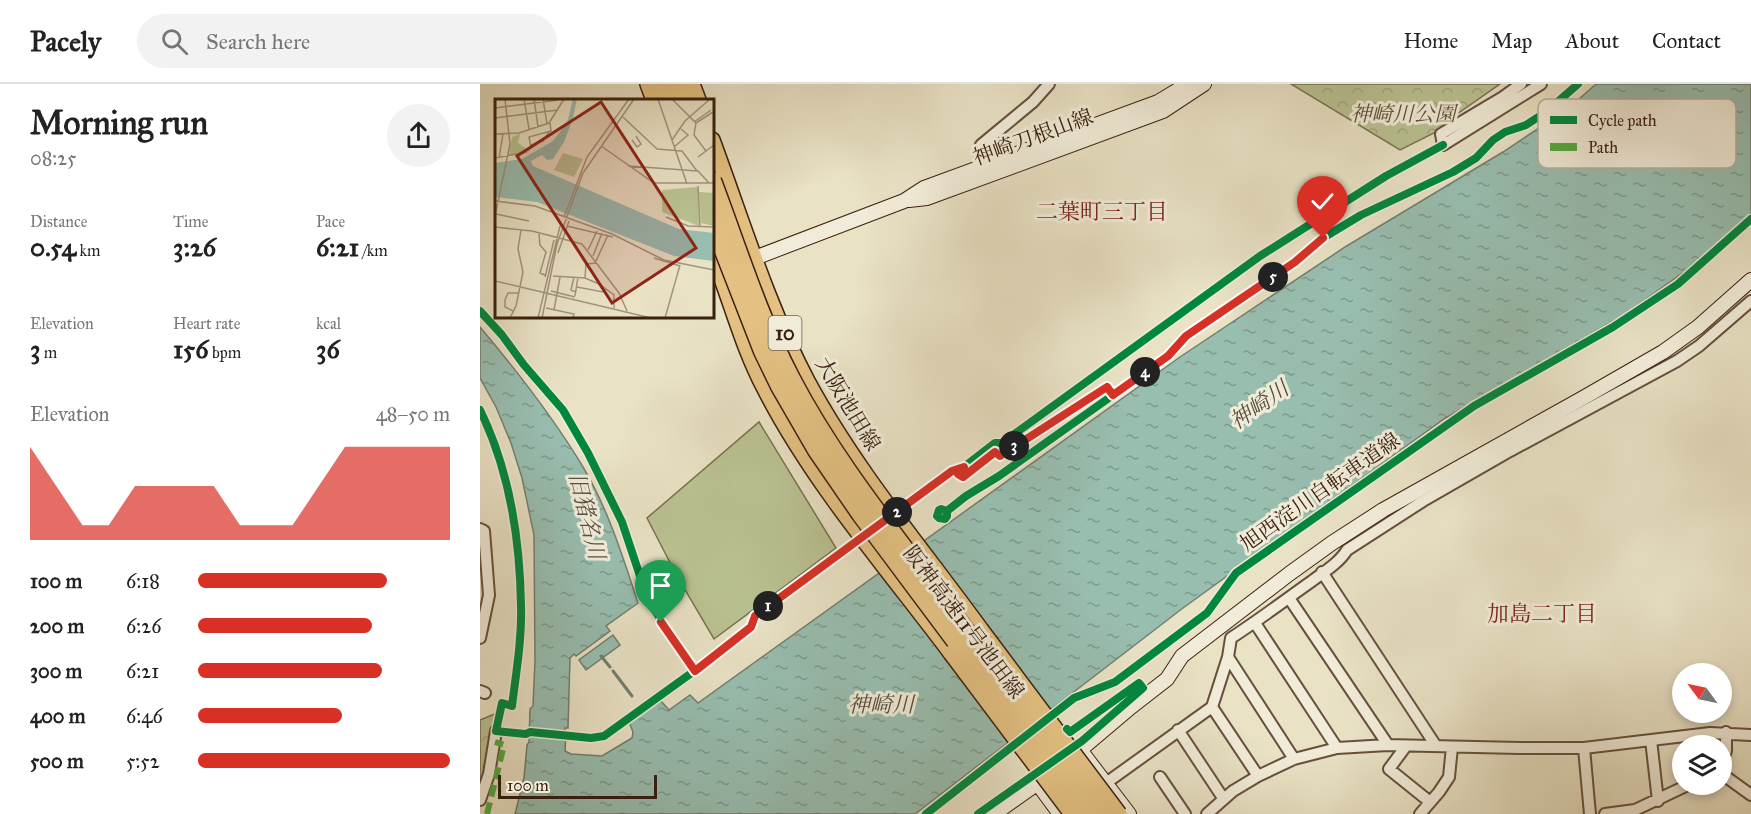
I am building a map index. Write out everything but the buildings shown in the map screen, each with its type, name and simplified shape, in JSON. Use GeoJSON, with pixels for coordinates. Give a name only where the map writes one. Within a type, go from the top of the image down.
{"type":"FeatureCollection","features":[{"type":"Feature","properties":{"kind":"highway"},"geometry":{"type":"LineString","coordinates":[[663,84],[669,99]]}},
{"type":"Feature","properties":{"kind":"highway"},"geometry":{"type":"LineString","coordinates":[[677,84],[683,99]]}},
{"type":"Feature","properties":{"kind":"highway","name":"阪神高速11号池田線"},"geometry":{"type":"LineString","coordinates":[[714,186],[761,314],[790,378],[827,442],[872,506],[1102,814]]}},
{"type":"Feature","properties":{"kind":"highway","name":"阪神高速11号池田線"},"geometry":{"type":"LineString","coordinates":[[714,225],[763,351],[780,386],[817,450],[861,514],[1085,814]]}},
{"type":"Feature","properties":{"kind":"main road"},"geometry":{"type":"LineString","coordinates":[[648,84],[654,99]]}},
{"type":"Feature","properties":{"kind":"main road"},"geometry":{"type":"LineString","coordinates":[[692,84],[698,99]]}},
{"type":"Feature","properties":{"kind":"main road","name":"大阪池田線"},"geometry":{"type":"LineString","coordinates":[[714,145],[782,327],[807,380],[862,469],[1119,814]]}},
{"type":"Feature","properties":{"kind":"main road","name":"10"},"geometry":{"type":"LineString","coordinates":[[714,258],[746,350],[787,429],[871,548],[1072,814]]}},
{"type":"Feature","properties":{"kind":"street"},"geometry":{"type":"LineString","coordinates":[[985,172],[981,145],[1033,102],[1049,84]]}},
{"type":"Feature","properties":{"kind":"street","name":"神崎刀根山線"},"geometry":{"type":"LineString","coordinates":[[985,172],[1158,102],[1188,84]]}},
{"type":"Feature","properties":{"kind":"street","name":"神崎刀根山線"},"geometry":{"type":"LineString","coordinates":[[720,271],[904,201],[924,188],[985,172],[1163,111],[1204,84]]}},
{"type":"Feature","properties":{"kind":"street"},"geometry":{"type":"LineString","coordinates":[[1521,84],[1441,134],[1443,145],[1541,84]]}},
{"type":"Feature","properties":{"kind":"street"},"geometry":{"type":"LineString","coordinates":[[994,814],[1038,784],[1167,679],[1182,656],[1332,543],[1383,510],[1663,352],[1698,327],[1751,280]]}},
{"type":"Feature","properties":{"kind":"street"},"geometry":{"type":"LineString","coordinates":[[1106,783],[1212,707],[1228,657],[1231,638],[1289,598],[1343,556],[1347,550],[1423,501],[1510,451],[1677,361],[1699,346],[1751,301]]}},
{"type":"Feature","properties":{"kind":"street"},"geometry":{"type":"LineString","coordinates":[[480,529],[484,531],[489,596],[480,638]]}},
{"type":"Feature","properties":{"kind":"street"},"geometry":{"type":"LineString","coordinates":[[1322,572],[1436,746]]}},
{"type":"Feature","properties":{"kind":"street"},"geometry":{"type":"LineString","coordinates":[[1289,598],[1388,745]]}},
{"type":"Feature","properties":{"kind":"street"},"geometry":{"type":"LineString","coordinates":[[1255,623],[1337,748]]}},
{"type":"Feature","properties":{"kind":"street"},"geometry":{"type":"LineString","coordinates":[[1228,657],[1294,759]]}},
{"type":"Feature","properties":{"kind":"street"},"geometry":{"type":"LineString","coordinates":[[1212,707],[1258,776]]}},
{"type":"Feature","properties":{"kind":"street"},"geometry":{"type":"LineString","coordinates":[[1178,730],[1223,798]]}},
{"type":"Feature","properties":{"kind":"street"},"geometry":{"type":"LineString","coordinates":[[480,800],[489,774],[496,731]]}},
{"type":"Feature","properties":{"kind":"street"},"geometry":{"type":"LineString","coordinates":[[1207,814],[1223,798],[1258,776],[1294,759],[1337,748],[1388,745],[1584,748],[1726,732],[1751,735]]}},
{"type":"Feature","properties":{"kind":"street"},"geometry":{"type":"LineString","coordinates":[[1651,740],[1658,801]]}},
{"type":"Feature","properties":{"kind":"street"},"geometry":{"type":"LineString","coordinates":[[1406,746],[1389,769],[1431,802]]}},
{"type":"Feature","properties":{"kind":"street"},"geometry":{"type":"LineString","coordinates":[[1420,814],[1449,777],[1452,747]]}},
{"type":"Feature","properties":{"kind":"street"},"geometry":{"type":"LineString","coordinates":[[1584,748],[1590,814]]}},
{"type":"Feature","properties":{"kind":"street"},"geometry":{"type":"LineString","coordinates":[[1080,751],[1129,814]]}},
{"type":"Feature","properties":{"kind":"street"},"geometry":{"type":"LineString","coordinates":[[1160,777],[1185,814]]}},
{"type":"Feature","properties":{"kind":"street"},"geometry":{"type":"LineString","coordinates":[[1732,781],[1751,795]]}},
{"type":"Feature","properties":{"kind":"street"},"geometry":{"type":"LineString","coordinates":[[1038,784],[1060,814]]}},
{"type":"Feature","properties":{"kind":"street"},"geometry":{"type":"LineString","coordinates":[[1605,814],[1636,812],[1672,794]]}},
{"type":"Feature","properties":{"kind":"green space","name":"神崎川公園"},"geometry":{"type":"Polygon","coordinates":[[[1291,84],[1500,84],[1450,119],[1440,130],[1400,150],[1291,84]]]}},
{"type":"Feature","properties":{"kind":"green space"},"geometry":{"type":"Polygon","coordinates":[[[759,422],[836,548],[714,639],[678,578],[647,518],[759,422]]]}},
{"type":"Feature","properties":{"kind":"green space"},"geometry":{"type":"Polygon","coordinates":[[[497,713],[480,786],[480,720],[497,713]]]}},
{"type":"Feature","properties":{"kind":"water","name":"神崎川"},"geometry":{"type":"Polygon","coordinates":[[[1596,84],[1751,84],[1751,213],[1712,252],[1622,316],[1444,419],[1183,608],[915,814],[515,814],[524,778],[529,742],[530,709],[533,706],[534,535],[522,478],[511,443],[496,407],[480,378],[480,327],[534,395],[583,467],[607,516],[638,603],[606,626],[610,631],[570,658],[568,728],[565,728],[564,732],[566,733],[565,751],[571,754],[602,756],[632,738],[633,732],[629,722],[660,700],[669,710],[690,695],[698,703],[1180,357],[1345,247],[1538,129],[1538,168],[1736,168],[1736,99],[1579,99],[1596,84]]]}},
{"type":"Feature","properties":{"kind":"water"},"geometry":{"type":"Polygon","coordinates":[[[613,635],[620,645],[586,670],[579,660],[613,635]]]}},
{"type":"Feature","properties":{"kind":"waterway"},"geometry":{"type":"LineString","coordinates":[[601,656],[610,667]]}},
{"type":"Feature","properties":{"kind":"waterway"},"geometry":{"type":"LineString","coordinates":[[613,671],[632,696]]}},
{"type":"Feature","properties":{"kind":"marked path"},"geometry":{"type":"LineString","coordinates":[[487,814],[504,745],[495,742]]}},
{"type":"Feature","properties":{"kind":"cycle path"},"geometry":{"type":"LineString","coordinates":[[1561,99],[1578,84]]}},
{"type":"Feature","properties":{"kind":"cycle path"},"geometry":{"type":"LineString","coordinates":[[947,511],[1168,356],[1186,336],[1295,262],[1323,238],[1361,215],[1453,172],[1476,158],[1493,140],[1505,132],[1526,125],[1538,117]]}},
{"type":"Feature","properties":{"kind":"cycle path"},"geometry":{"type":"LineString","coordinates":[[959,474],[964,467],[995,443],[1002,443],[1260,256],[1386,176],[1443,145]]}},
{"type":"Feature","properties":{"kind":"cycle path","name":"旭西淀川自転車道線"},"geometry":{"type":"LineString","coordinates":[[926,814],[1074,698],[1115,682],[1207,613],[1236,573],[1474,406],[1613,327],[1678,284],[1751,219]]}},
{"type":"Feature","properties":{"kind":"cycle path"},"geometry":{"type":"LineString","coordinates":[[480,311],[563,410],[588,453],[622,522],[648,600],[695,671]]}},
{"type":"Feature","properties":{"kind":"cycle path"},"geometry":{"type":"LineString","coordinates":[[982,462],[995,452],[1000,456],[1107,388],[1110,391]]}},
{"type":"Feature","properties":{"kind":"cycle path"},"geometry":{"type":"LineString","coordinates":[[480,410],[498,456],[511,505],[520,581],[521,631],[512,706],[502,703],[496,731],[591,738],[604,736],[751,627],[755,616],[952,471],[964,467]]}},
{"type":"Feature","properties":{"kind":"cycle path"},"geometry":{"type":"LineString","coordinates":[[941,509],[947,511],[945,519],[937,516],[941,509]]}},
{"type":"Feature","properties":{"kind":"cycle path"},"geometry":{"type":"LineString","coordinates":[[978,814],[1082,741],[1143,688],[1139,683],[1070,732],[1067,729]]}},
{"type":"Feature","properties":{"kind":"district","name":"二葉町三丁目"},"geometry":{"type":"Point","coordinates":[1102,211]}},
{"type":"Feature","properties":{"kind":"district","name":"加島二丁目"},"geometry":{"type":"Point","coordinates":[1542,613]}},
{"type":"Feature","properties":{"kind":"route"},"geometry":{"type":"LineString","coordinates":[[661,622],[695,671],[751,627],[755,616],[952,471],[964,467],[958,474],[963,477],[995,452],[1000,456],[1107,387],[1113,395],[1168,356],[1186,336],[1295,262],[1323,238]]}},
{"type":"Feature","properties":{"kind":"water label","name":"旧猪名川"},"geometry":{"type":"Point","coordinates":[587,516]}}]}
